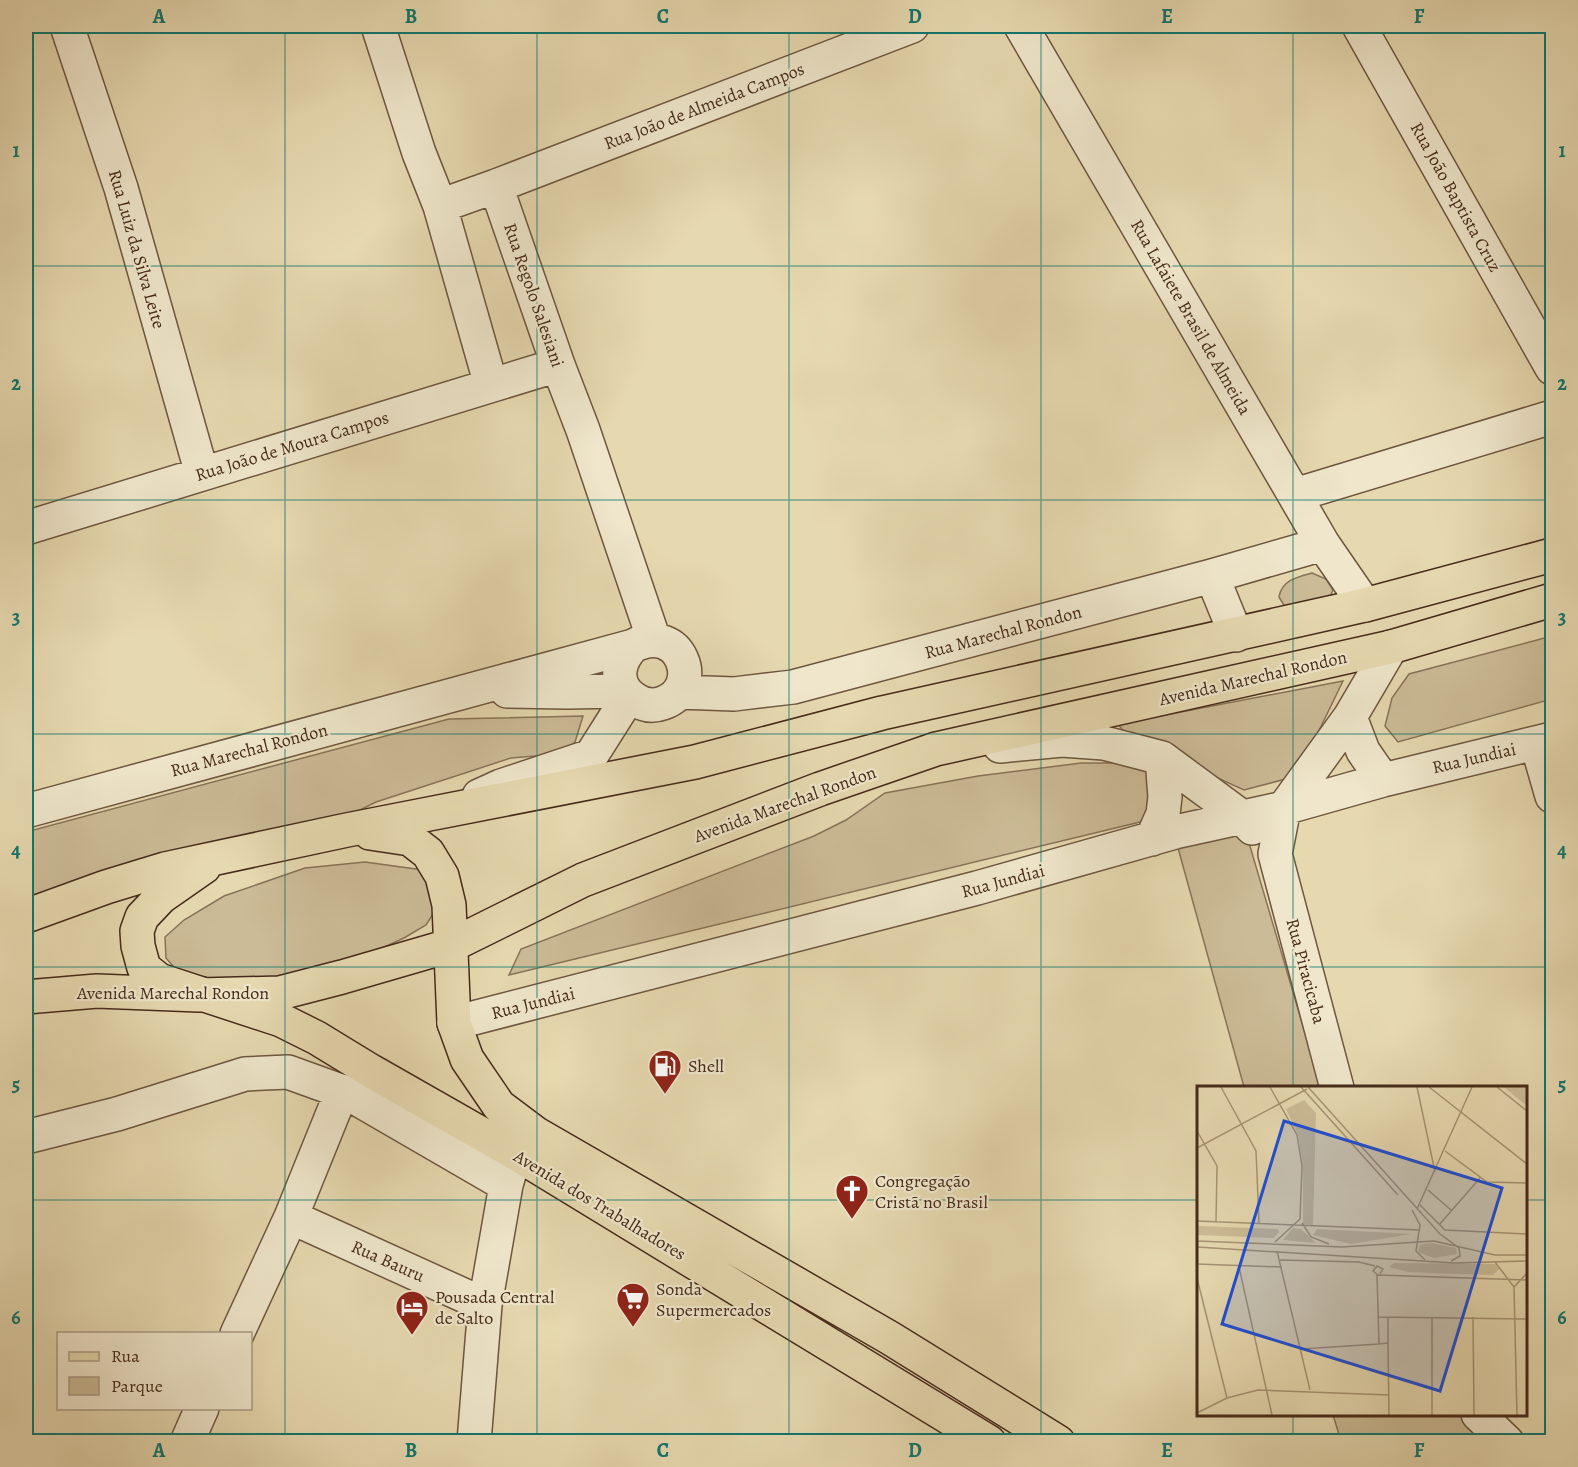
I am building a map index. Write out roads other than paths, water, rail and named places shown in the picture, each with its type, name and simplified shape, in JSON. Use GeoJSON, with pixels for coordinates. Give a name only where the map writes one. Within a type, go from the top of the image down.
{"type":"FeatureCollection","features":[{"type":"Feature","properties":{"kind":"main road"},"geometry":{"type":"LineString","coordinates":[[26,916],[165,869],[445,810],[695,762],[882,713],[1365,605],[1552,555]]}},
{"type":"Feature","properties":{"kind":"main road","name":"Avenida Marechal Rondon"},"geometry":{"type":"LineString","coordinates":[[26,997],[97,991],[199,994],[280,993],[342,977],[452,945],[583,880],[820,789],[936,749],[1391,646],[1552,600]]}},
{"type":"Feature","properties":{"kind":"main road","name":"Avenida dos Trabalhadores"},"geometry":{"type":"LineString","coordinates":[[347,830],[410,839],[428,853],[442,876],[449,905],[454,1023],[467,1059],[499,1106],[535,1133],[890,1338],[1058,1442]]}},
{"type":"Feature","properties":{"kind":"main road"},"geometry":{"type":"LineString","coordinates":[[199,994],[159,980],[144,968],[138,946],[137,931],[142,917],[161,897],[218,858]]}},
{"type":"Feature","properties":{"kind":"main road","name":"Avenida dos Trabalhadores"},"geometry":{"type":"LineString","coordinates":[[199,994],[281,1020],[317,1038],[515,1153],[989,1442]]}},
{"type":"Feature","properties":{"kind":"street","name":"Rua Luiz da Silva Leite"},"geometry":{"type":"LineString","coordinates":[[67,26],[121,188],[202,474]]}},
{"type":"Feature","properties":{"kind":"street"},"geometry":{"type":"LineString","coordinates":[[378,26],[419,153],[440,206],[491,385]]}},
{"type":"Feature","properties":{"kind":"street","name":"Rua João de Almeida Campos"},"geometry":{"type":"LineString","coordinates":[[496,186],[912,26]]}},
{"type":"Feature","properties":{"kind":"street","name":"Rua Lafaiete Brasil de Almeida"},"geometry":{"type":"LineString","coordinates":[[1022,26],[1323,543],[1365,605]]}},
{"type":"Feature","properties":{"kind":"street","name":"Rua João Baptista Cruz"},"geometry":{"type":"LineString","coordinates":[[1359,26],[1552,368]]}},
{"type":"Feature","properties":{"kind":"street"},"geometry":{"type":"LineString","coordinates":[[440,206],[496,186]]}},
{"type":"Feature","properties":{"kind":"street","name":"Rua Regolo Salesiani"},"geometry":{"type":"LineString","coordinates":[[496,186],[583,430],[643,643]]}},
{"type":"Feature","properties":{"kind":"street","name":"Rua João de Moura Campos"},"geometry":{"type":"LineString","coordinates":[[26,528],[558,365]]}},
{"type":"Feature","properties":{"kind":"street"},"geometry":{"type":"LineString","coordinates":[[1295,495],[1552,417]]}},
{"type":"Feature","properties":{"kind":"street","name":"Rua Marechal Rondon"},"geometry":{"type":"LineString","coordinates":[[678,692],[735,694],[793,687],[1212,576],[1323,543]]}},
{"type":"Feature","properties":{"kind":"street"},"geometry":{"type":"LineString","coordinates":[[1212,576],[1236,635]]}},
{"type":"Feature","properties":{"kind":"street"},"geometry":{"type":"LineString","coordinates":[[643,643],[665,643],[675,649],[682,659],[685,670],[684,681],[678,692],[671,700],[649,705],[639,702],[627,693],[621,682],[620,672],[621,662],[626,653],[643,643]]}},
{"type":"Feature","properties":{"kind":"street","name":"Rua Marechal Rondon"},"geometry":{"type":"LineString","coordinates":[[26,811],[643,643]]}},
{"type":"Feature","properties":{"kind":"street"},"geometry":{"type":"LineString","coordinates":[[1284,808],[1350,717],[1391,646]]}},
{"type":"Feature","properties":{"kind":"street"},"geometry":{"type":"LineString","coordinates":[[473,690],[627,693]]}},
{"type":"Feature","properties":{"kind":"street"},"geometry":{"type":"LineString","coordinates":[[445,810],[501,786],[591,756],[627,693]]}},
{"type":"Feature","properties":{"kind":"street"},"geometry":{"type":"LineString","coordinates":[[1350,717],[1363,751],[1383,780]]}},
{"type":"Feature","properties":{"kind":"street"},"geometry":{"type":"LineString","coordinates":[[936,749],[1062,740],[1104,743],[1162,758],[1165,797],[1163,814],[1152,839]]}},
{"type":"Feature","properties":{"kind":"street"},"geometry":{"type":"LineString","coordinates":[[1545,742],[1552,796]]}},
{"type":"Feature","properties":{"kind":"street","name":"Rua Jundiai"},"geometry":{"type":"LineString","coordinates":[[454,1023],[977,888],[1174,832],[1284,808],[1383,780],[1545,742]]}},
{"type":"Feature","properties":{"kind":"street","name":"Rua Piracicaba"},"geometry":{"type":"LineString","coordinates":[[1162,758],[1242,816],[1275,854]]}},
{"type":"Feature","properties":{"kind":"street","name":"Rua Piracicaba"},"geometry":{"type":"LineString","coordinates":[[1284,808],[1275,854],[1336,1086]]}},
{"type":"Feature","properties":{"kind":"street"},"geometry":{"type":"LineString","coordinates":[[26,1137],[117,1114],[245,1074],[288,1072],[342,1091],[506,1185]]}},
{"type":"Feature","properties":{"kind":"street"},"geometry":{"type":"LineString","coordinates":[[238,1332],[291,1217],[342,1091]]}},
{"type":"Feature","properties":{"kind":"street"},"geometry":{"type":"LineString","coordinates":[[477,1438],[485,1305],[506,1185],[515,1153]]}},
{"type":"Feature","properties":{"kind":"street","name":"Rua Bauru"},"geometry":{"type":"LineString","coordinates":[[291,1217],[485,1305]]}},
{"type":"Feature","properties":{"kind":"street"},"geometry":{"type":"LineString","coordinates":[[187,1442],[201,1410]]}},
{"type":"Feature","properties":{"kind":"street"},"geometry":{"type":"LineString","coordinates":[[1480,1416],[1507,1442]]}},
{"type":"Feature","properties":{"kind":"place","name":"Shell"},"geometry":{"type":"Point","coordinates":[665,1095]}},
{"type":"Feature","properties":{"kind":"place","name":"Congregação Cristã no Brasil"},"geometry":{"type":"Point","coordinates":[852,1220]}},
{"type":"Feature","properties":{"kind":"place","name":"Sonda Supermercados"},"geometry":{"type":"Point","coordinates":[633,1328]}},
{"type":"Feature","properties":{"kind":"place","name":"Pousada Central de Salto"},"geometry":{"type":"Point","coordinates":[412,1336]}}]}
